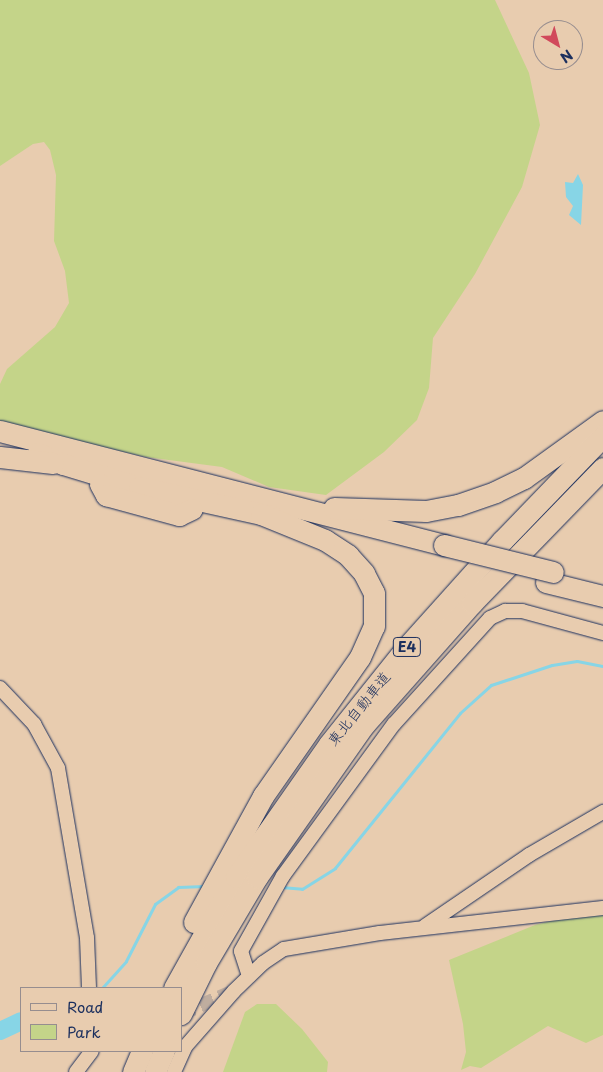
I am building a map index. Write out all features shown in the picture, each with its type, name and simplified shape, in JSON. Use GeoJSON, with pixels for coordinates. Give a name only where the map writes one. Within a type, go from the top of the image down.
{"type":"FeatureCollection","features":[{"type":"Feature","properties":{"kind":"highway"},"geometry":{"type":"LineString","coordinates":[[0,417],[79,465]]}},
{"type":"Feature","properties":{"kind":"highway"},"geometry":{"type":"LineString","coordinates":[[0,430],[79,465],[192,509],[214,504],[378,511],[426,511],[458,505],[524,478],[603,421]]}},
{"type":"Feature","properties":{"kind":"highway","name":"東北自動車道"},"geometry":{"type":"LineString","coordinates":[[175,987],[238,875],[329,744],[405,650],[502,540],[603,436]]}},
{"type":"Feature","properties":{"kind":"highway"},"geometry":{"type":"LineString","coordinates":[[0,441],[214,504]]}},
{"type":"Feature","properties":{"kind":"highway"},"geometry":{"type":"LineString","coordinates":[[0,457],[187,479],[261,505],[550,577],[603,596]]}},
{"type":"Feature","properties":{"kind":"highway","name":"東北自動車道"},"geometry":{"type":"LineString","coordinates":[[238,875],[364,726],[472,603],[603,468]]}},
{"type":"Feature","properties":{"kind":"highway"},"geometry":{"type":"LineString","coordinates":[[564,508],[603,480]]}},
{"type":"Feature","properties":{"kind":"highway"},"geometry":{"type":"LineString","coordinates":[[163,987],[211,922],[238,875],[263,796],[360,658],[374,626],[374,593],[364,573],[348,555],[325,540],[261,505]]}},
{"type":"Feature","properties":{"kind":"highway"},"geometry":{"type":"LineString","coordinates":[[550,577],[603,585]]}},
{"type":"Feature","properties":{"kind":"highway","name":"東北自動車道"},"geometry":{"type":"LineString","coordinates":[[182,1011],[211,922]]}},
{"type":"Feature","properties":{"kind":"highway"},"geometry":{"type":"LineString","coordinates":[[131,1072],[137,1052]]}},
{"type":"Feature","properties":{"kind":"highway"},"geometry":{"type":"LineString","coordinates":[[131,1072],[141,1052]]}},
{"type":"Feature","properties":{"kind":"highway"},"geometry":{"type":"LineString","coordinates":[[155,1072],[164,1052]]}},
{"type":"Feature","properties":{"kind":"street"},"geometry":{"type":"LineString","coordinates":[[249,976],[241,951],[283,876],[394,724],[490,618],[506,611],[522,611],[603,633]]}},
{"type":"Feature","properties":{"kind":"street"},"geometry":{"type":"LineString","coordinates":[[0,688],[34,724],[58,768],[87,938],[88,986]]}},
{"type":"Feature","properties":{"kind":"street"},"geometry":{"type":"LineString","coordinates":[[423,927],[529,855],[603,812]]}},
{"type":"Feature","properties":{"kind":"street"},"geometry":{"type":"LineString","coordinates":[[174,1072],[185,1047],[249,976],[284,949],[423,927],[603,908]]}},
{"type":"Feature","properties":{"kind":"street"},"geometry":{"type":"LineString","coordinates":[[76,1072],[91,1052]]}},
{"type":"Feature","properties":{"kind":"green space"},"geometry":{"type":"Polygon","coordinates":[[[0,0],[495,0],[529,73],[540,125],[522,187],[475,274],[433,338],[429,388],[417,420],[384,452],[326,495],[269,487],[222,467],[146,457],[0,424],[0,384],[7,369],[55,327],[69,303],[65,271],[54,241],[56,175],[50,150],[44,142],[33,144],[0,166],[0,0]]]}},
{"type":"Feature","properties":{"kind":"green space"},"geometry":{"type":"Polygon","coordinates":[[[603,908],[603,1035],[586,1043],[548,1026],[481,1068],[470,1066],[461,1070],[466,1052],[463,1024],[449,960],[535,925],[603,908]]]}},
{"type":"Feature","properties":{"kind":"green space"},"geometry":{"type":"Polygon","coordinates":[[[257,1004],[276,1004],[302,1029],[328,1062],[327,1072],[223,1072],[245,1012],[257,1004]]]}},
{"type":"Feature","properties":{"kind":"water"},"geometry":{"type":"Polygon","coordinates":[[[578,174],[583,185],[581,225],[569,215],[573,206],[566,197],[565,182],[573,183],[578,174]]]}},
{"type":"Feature","properties":{"kind":"waterway"},"geometry":{"type":"LineString","coordinates":[[281,887],[302,889],[335,868],[460,713],[491,685],[552,665],[577,661],[603,666]]}},
{"type":"Feature","properties":{"kind":"waterway"},"geometry":{"type":"LineString","coordinates":[[103,987],[126,961],[155,904],[178,887],[205,886]]}},
{"type":"Feature","properties":{"kind":"waterway"},"geometry":{"type":"LineString","coordinates":[[0,1031],[20,1021]]}},
{"type":"Feature","properties":{"kind":"tunnel"},"geometry":{"type":"LineString","coordinates":[[182,1014],[234,991]]}}]}
